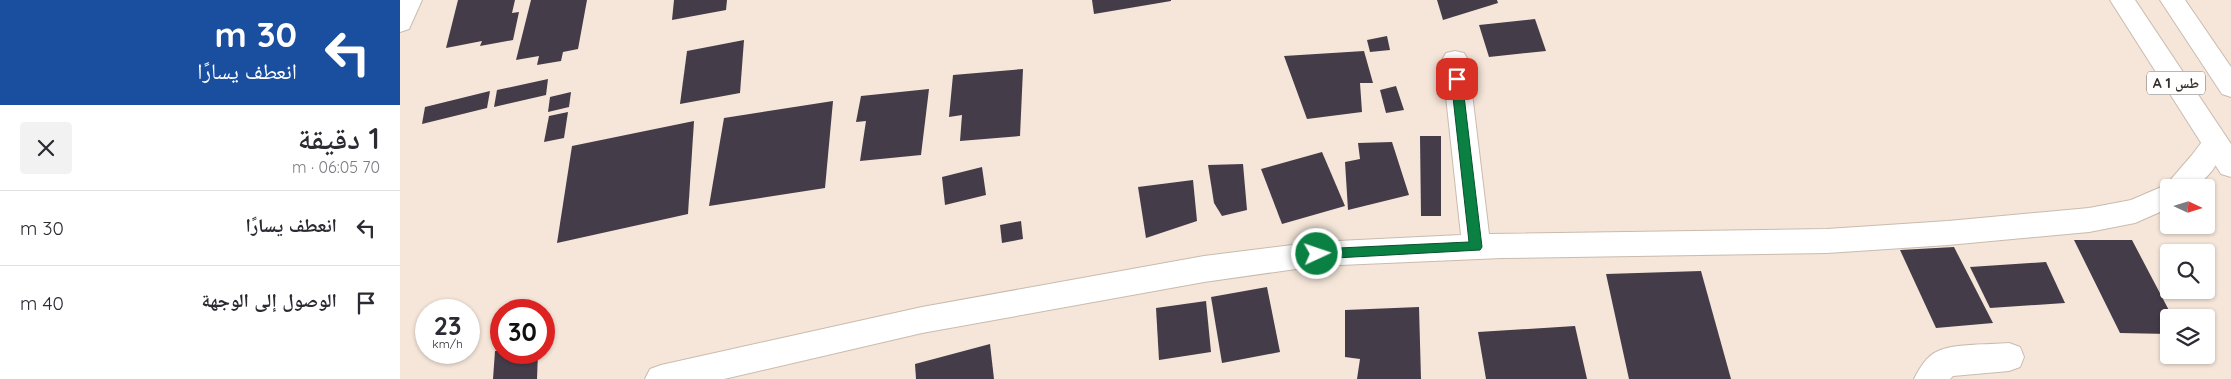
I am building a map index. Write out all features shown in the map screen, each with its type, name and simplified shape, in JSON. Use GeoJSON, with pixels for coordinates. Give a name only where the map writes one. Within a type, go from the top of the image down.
{"type":"FeatureCollection","features":[{"type":"Feature","properties":{"kind":"main road"},"geometry":{"type":"LineString","coordinates":[[400,23],[410,0]]}},
{"type":"Feature","properties":{"kind":"main road","name":"A 1 طس"},"geometry":{"type":"LineString","coordinates":[[2122,0],[2231,166]]}},
{"type":"Feature","properties":{"kind":"main road","name":"A 1 طس"},"geometry":{"type":"LineString","coordinates":[[2172,0],[2231,87]]}},
{"type":"Feature","properties":{"kind":"main road"},"geometry":{"type":"LineString","coordinates":[[2182,0],[2194,33]]}},
{"type":"Feature","properties":{"kind":"main road"},"geometry":{"type":"LineString","coordinates":[[1455,60],[1476,247]]}},
{"type":"Feature","properties":{"kind":"main road"},"geometry":{"type":"LineString","coordinates":[[2187,179],[2202,164],[2216,143]]}},
{"type":"Feature","properties":{"kind":"main road"},"geometry":{"type":"LineString","coordinates":[[661,379],[922,320],[1204,269],[1317,254],[1476,247],[1827,241],[1948,233],[2089,220],[2135,212],[2160,200]]}},
{"type":"Feature","properties":{"kind":"main road"},"geometry":{"type":"LineString","coordinates":[[1930,379],[1945,364],[2009,358]]}},
{"type":"Feature","properties":{"kind":"building"},"geometry":{"type":"Polygon","coordinates":[[[458,0],[515,0],[512,13],[519,12],[513,40],[480,46],[482,41],[446,48],[458,0]]]}},
{"type":"Feature","properties":{"kind":"building"},"geometry":{"type":"Polygon","coordinates":[[[531,0],[587,0],[578,49],[563,52],[561,61],[537,65],[539,56],[516,60],[531,0]]]}},
{"type":"Feature","properties":{"kind":"building"},"geometry":{"type":"Polygon","coordinates":[[[674,0],[727,0],[726,10],[672,20],[674,0]]]}},
{"type":"Feature","properties":{"kind":"building"},"geometry":{"type":"Polygon","coordinates":[[[1092,0],[1171,0],[1171,1],[1094,14],[1092,0]]]}},
{"type":"Feature","properties":{"kind":"building"},"geometry":{"type":"Polygon","coordinates":[[[1437,0],[1497,0],[1498,3],[1443,20],[1437,0]]]}},
{"type":"Feature","properties":{"kind":"building"},"geometry":{"type":"Polygon","coordinates":[[[1535,19],[1546,51],[1489,57],[1479,25],[1535,19]]]}},
{"type":"Feature","properties":{"kind":"building"},"geometry":{"type":"Polygon","coordinates":[[[1387,36],[1390,50],[1370,52],[1367,40],[1387,36]]]}},
{"type":"Feature","properties":{"kind":"building"},"geometry":{"type":"Polygon","coordinates":[[[744,40],[740,93],[680,104],[687,51],[744,40]]]}},
{"type":"Feature","properties":{"kind":"building"},"geometry":{"type":"Polygon","coordinates":[[[1364,51],[1373,83],[1360,83],[1362,112],[1307,119],[1284,56],[1364,51]]]}},
{"type":"Feature","properties":{"kind":"building"},"geometry":{"type":"Polygon","coordinates":[[[1023,69],[1020,136],[960,141],[962,115],[949,117],[953,75],[1023,69]]]}},
{"type":"Feature","properties":{"kind":"building"},"geometry":{"type":"Polygon","coordinates":[[[548,79],[546,95],[494,107],[497,90],[548,79]]]}},
{"type":"Feature","properties":{"kind":"building"},"geometry":{"type":"Polygon","coordinates":[[[1396,86],[1404,110],[1386,113],[1380,90],[1396,86]]]}},
{"type":"Feature","properties":{"kind":"building"},"geometry":{"type":"Polygon","coordinates":[[[929,89],[921,155],[860,161],[866,121],[856,122],[861,96],[929,89]]]}},
{"type":"Feature","properties":{"kind":"building"},"geometry":{"type":"Polygon","coordinates":[[[490,91],[487,108],[422,124],[425,107],[490,91]]]}},
{"type":"Feature","properties":{"kind":"building"},"geometry":{"type":"Polygon","coordinates":[[[571,92],[569,107],[548,112],[550,97],[571,92]]]}},
{"type":"Feature","properties":{"kind":"building"},"geometry":{"type":"Polygon","coordinates":[[[833,101],[825,188],[709,206],[724,118],[833,101]]]}},
{"type":"Feature","properties":{"kind":"building"},"geometry":{"type":"Polygon","coordinates":[[[568,112],[564,138],[544,142],[549,116],[568,112]]]}},
{"type":"Feature","properties":{"kind":"building"},"geometry":{"type":"Polygon","coordinates":[[[694,121],[688,214],[557,243],[572,146],[694,121]]]}},
{"type":"Feature","properties":{"kind":"building"},"geometry":{"type":"Polygon","coordinates":[[[1420,136],[1441,136],[1441,216],[1421,216],[1420,136]]]}},
{"type":"Feature","properties":{"kind":"building"},"geometry":{"type":"Polygon","coordinates":[[[1392,142],[1409,195],[1348,210],[1345,162],[1360,159],[1358,143],[1392,142]]]}},
{"type":"Feature","properties":{"kind":"building"},"geometry":{"type":"Polygon","coordinates":[[[1322,152],[1345,206],[1282,224],[1261,169],[1322,152]]]}},
{"type":"Feature","properties":{"kind":"building"},"geometry":{"type":"Polygon","coordinates":[[[1243,164],[1247,210],[1222,216],[1214,203],[1208,165],[1243,164]]]}},
{"type":"Feature","properties":{"kind":"building"},"geometry":{"type":"Polygon","coordinates":[[[982,167],[986,195],[945,205],[942,177],[982,167]]]}},
{"type":"Feature","properties":{"kind":"building"},"geometry":{"type":"Polygon","coordinates":[[[1193,180],[1197,221],[1146,238],[1138,187],[1193,180]]]}},
{"type":"Feature","properties":{"kind":"building"},"geometry":{"type":"Polygon","coordinates":[[[1021,221],[1023,239],[1002,243],[1000,225],[1021,221]]]}},
{"type":"Feature","properties":{"kind":"building"},"geometry":{"type":"Polygon","coordinates":[[[2074,240],[2132,240],[2160,293],[2160,299],[2163,299],[2168,309],[2160,309],[2160,334],[2120,333],[2074,240]]]}},
{"type":"Feature","properties":{"kind":"building"},"geometry":{"type":"Polygon","coordinates":[[[1954,247],[1993,323],[1936,328],[1900,250],[1954,247]]]}},
{"type":"Feature","properties":{"kind":"building"},"geometry":{"type":"Polygon","coordinates":[[[2046,262],[2065,303],[1990,308],[1970,267],[2046,262]]]}},
{"type":"Feature","properties":{"kind":"building"},"geometry":{"type":"Polygon","coordinates":[[[1701,271],[1731,379],[1629,379],[1606,274],[1701,271]]]}},
{"type":"Feature","properties":{"kind":"building"},"geometry":{"type":"Polygon","coordinates":[[[1267,287],[1280,352],[1222,363],[1211,297],[1267,287]]]}},
{"type":"Feature","properties":{"kind":"building"},"geometry":{"type":"Polygon","coordinates":[[[1206,301],[1211,352],[1159,360],[1156,308],[1206,301]]]}},
{"type":"Feature","properties":{"kind":"building"},"geometry":{"type":"Polygon","coordinates":[[[1419,307],[1421,379],[1357,379],[1360,359],[1345,357],[1345,310],[1419,307]]]}},
{"type":"Feature","properties":{"kind":"building"},"geometry":{"type":"Polygon","coordinates":[[[1575,326],[1587,379],[1486,379],[1478,332],[1575,326]]]}},
{"type":"Feature","properties":{"kind":"building"},"geometry":{"type":"Polygon","coordinates":[[[990,344],[994,379],[916,379],[915,364],[990,344]]]}},
{"type":"Feature","properties":{"kind":"building"},"geometry":{"type":"Polygon","coordinates":[[[494,364],[538,364],[537,379],[493,379],[494,364]]]}},
{"type":"Feature","properties":{"kind":"route"},"geometry":{"type":"LineString","coordinates":[[1317,254],[1476,247],[1457,79]]}}]}
